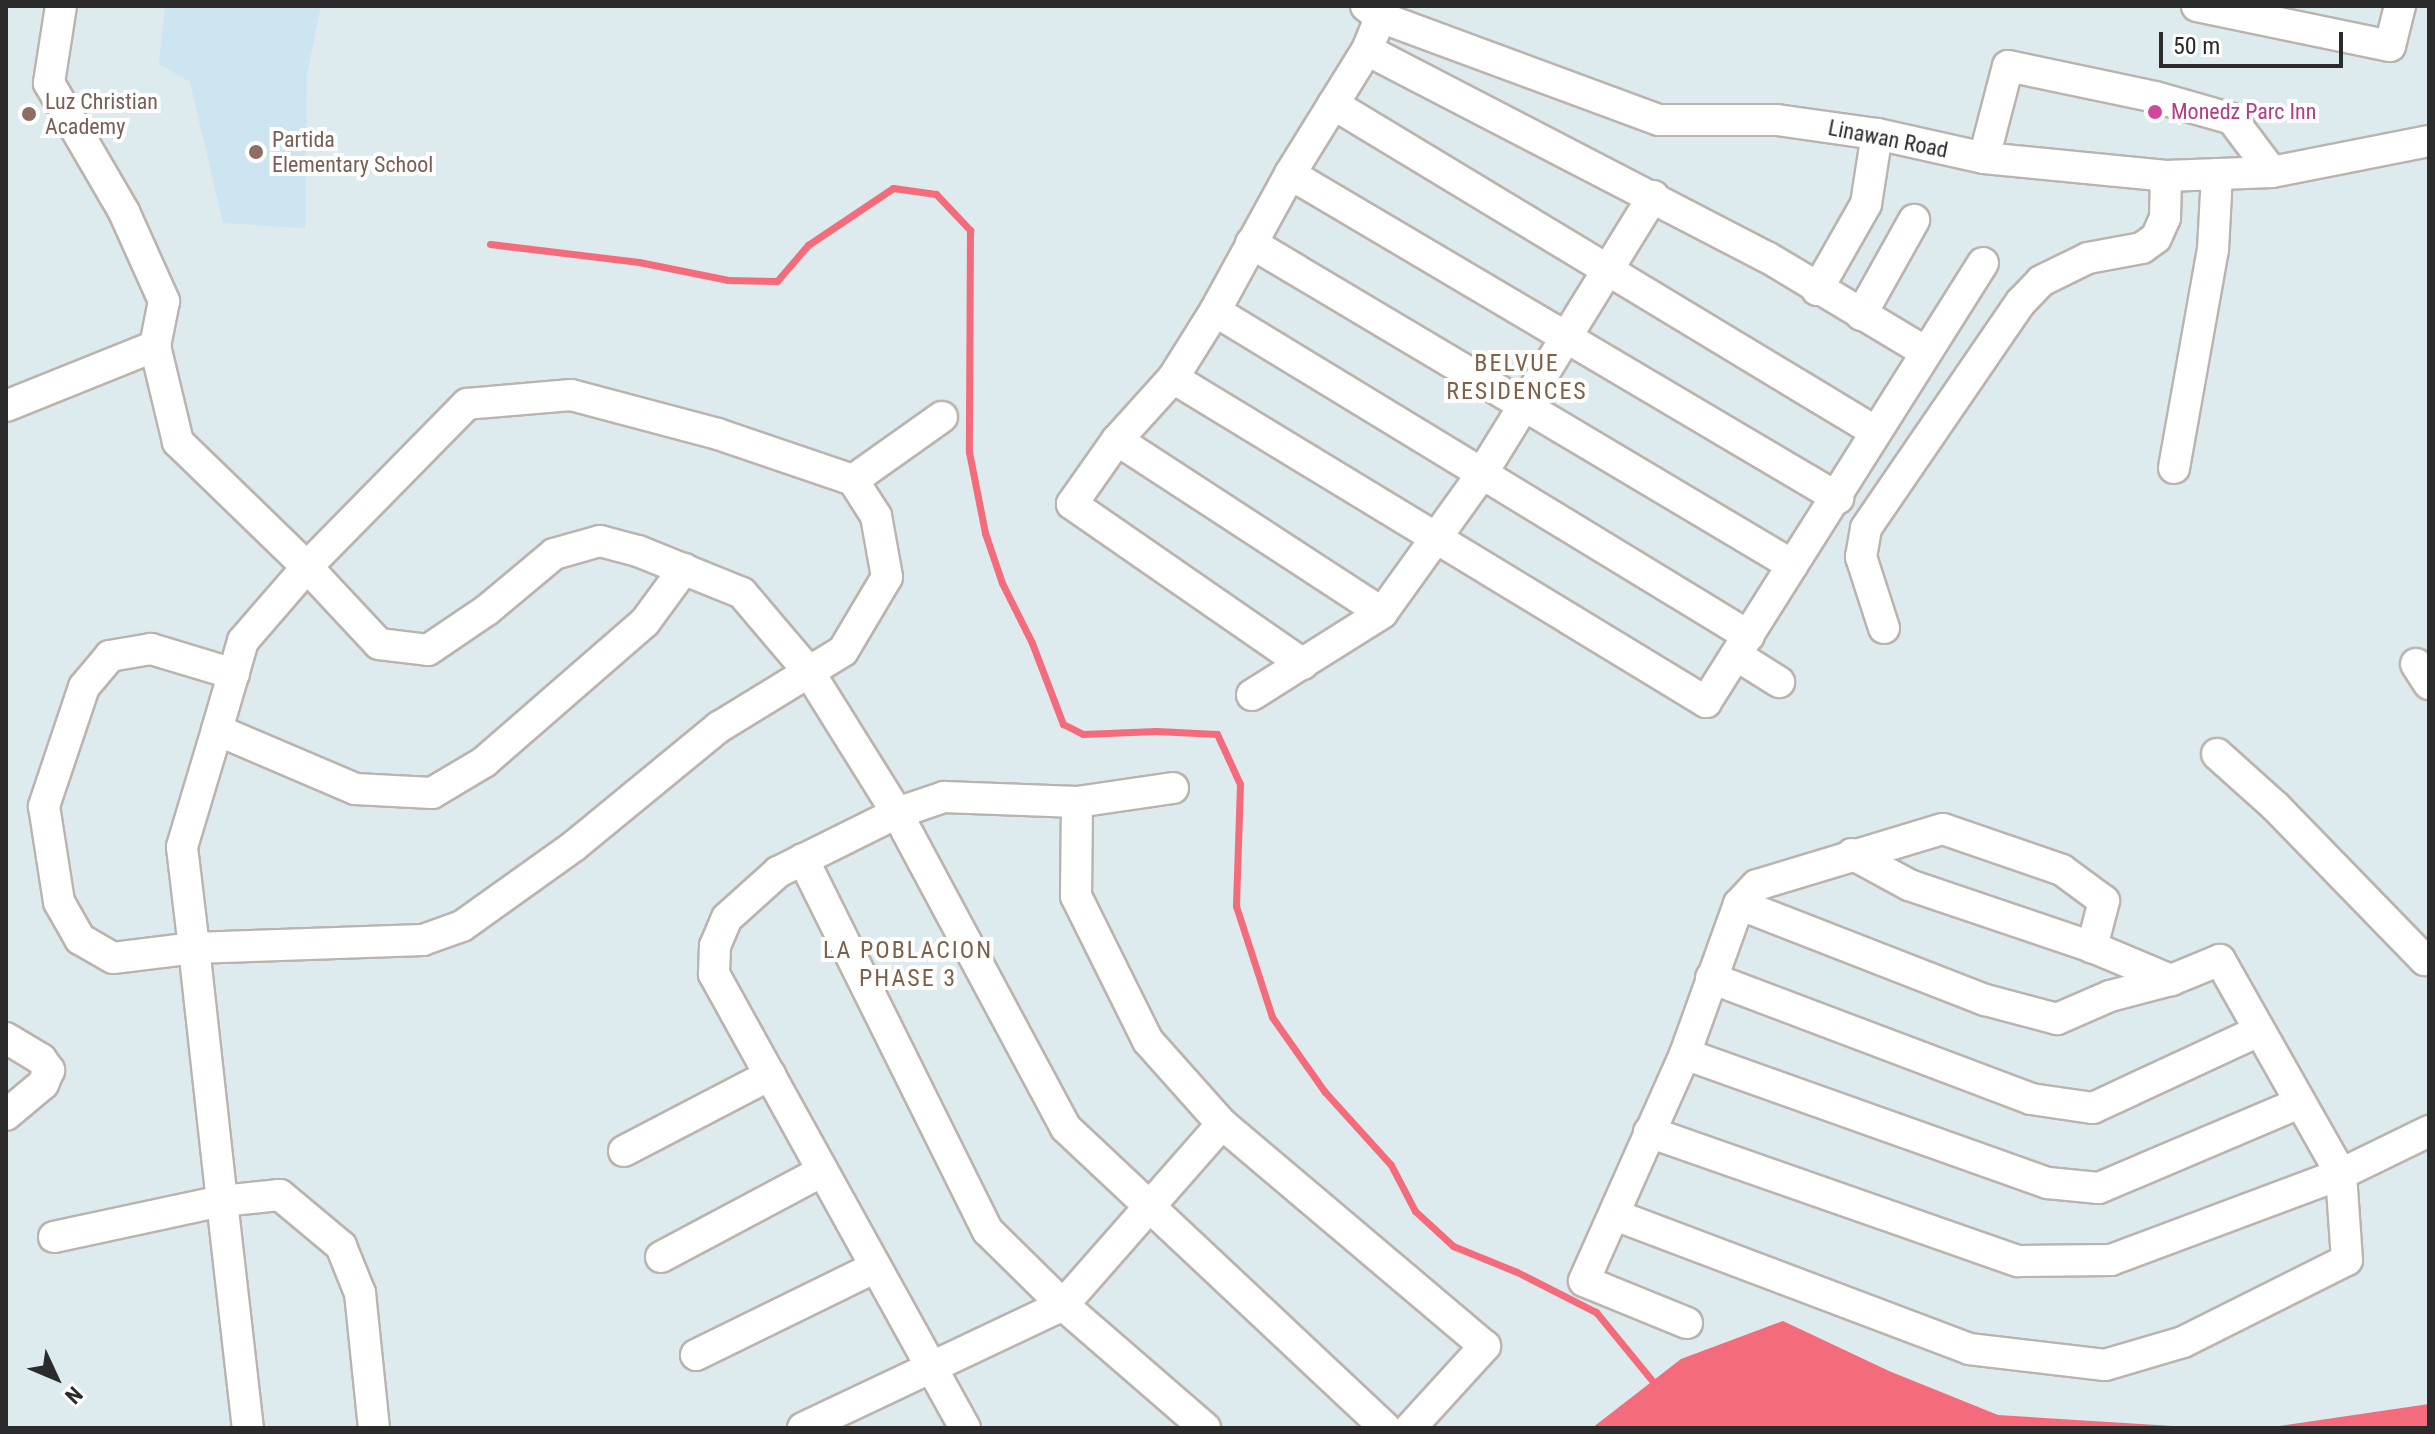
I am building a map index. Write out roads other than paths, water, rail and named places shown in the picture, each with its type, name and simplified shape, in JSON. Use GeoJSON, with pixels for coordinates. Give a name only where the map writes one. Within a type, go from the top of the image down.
{"type":"FeatureCollection","features":[{"type":"Feature","properties":{"kind":"street"},"geometry":{"type":"LineString","coordinates":[[61,6],[49,83],[124,212],[164,301],[155,346],[178,442],[307,567],[379,644],[428,650],[487,610],[554,554],[600,541],[638,551],[742,593],[809,672],[897,813],[1066,1128],[1385,1428]]}},
{"type":"Feature","properties":{"kind":"street"},"geometry":{"type":"LineString","coordinates":[[2197,6],[2390,46],[2400,6]]}},
{"type":"Feature","properties":{"kind":"street"},"geometry":{"type":"LineString","coordinates":[[1303,664],[1072,504],[1117,440],[1173,378],[1215,311],[1290,174],[1367,50],[1373,12]]}},
{"type":"Feature","properties":{"kind":"street","name":"Linawan Road"},"geometry":{"type":"LineString","coordinates":[[1373,12],[1659,120],[1777,120],[1877,134],[1984,158],[2166,176],[2272,172],[2429,141]]}},
{"type":"Feature","properties":{"kind":"street"},"geometry":{"type":"LineString","coordinates":[[1367,50],[1767,257],[1817,290],[1926,352]]}},
{"type":"Feature","properties":{"kind":"street"},"geometry":{"type":"LineString","coordinates":[[1984,158],[2008,66],[2155,97],[2232,119],[2272,172]]}},
{"type":"Feature","properties":{"kind":"street"},"geometry":{"type":"LineString","coordinates":[[1333,104],[1876,432]]}},
{"type":"Feature","properties":{"kind":"street"},"geometry":{"type":"LineString","coordinates":[[1817,290],[1866,204],[1877,134]]}},
{"type":"Feature","properties":{"kind":"street"},"geometry":{"type":"LineString","coordinates":[[1290,174],[1838,498]]}},
{"type":"Feature","properties":{"kind":"street"},"geometry":{"type":"LineString","coordinates":[[2174,468],[2213,250],[2217,174]]}},
{"type":"Feature","properties":{"kind":"street"},"geometry":{"type":"LineString","coordinates":[[1884,628],[1861,557],[1866,528],[2021,302],[2041,281],[2088,258],[2142,248],[2156,238],[2165,218],[2166,176]]}},
{"type":"Feature","properties":{"kind":"street"},"geometry":{"type":"LineString","coordinates":[[1252,695],[1382,613],[1437,541],[1481,475],[1653,196]]}},
{"type":"Feature","properties":{"kind":"street"},"geometry":{"type":"LineString","coordinates":[[1861,315],[1914,220]]}},
{"type":"Feature","properties":{"kind":"street"},"geometry":{"type":"LineString","coordinates":[[1251,243],[1792,565]]}},
{"type":"Feature","properties":{"kind":"street"},"geometry":{"type":"LineString","coordinates":[[1173,378],[1706,702],[1838,498],[1983,263]]}},
{"type":"Feature","properties":{"kind":"street"},"geometry":{"type":"LineString","coordinates":[[1215,311],[1481,475],[1742,645],[1779,682]]}},
{"type":"Feature","properties":{"kind":"street"},"geometry":{"type":"LineString","coordinates":[[6,406],[155,346]]}},
{"type":"Feature","properties":{"kind":"street"},"geometry":{"type":"LineString","coordinates":[[234,674],[151,649],[110,656],[84,687],[44,806],[59,902],[80,939],[113,958],[194,948],[423,940],[462,926],[574,846],[719,727],[843,651],[887,577],[876,516],[853,480],[718,434],[571,395],[467,404],[307,567],[243,641],[234,674],[182,847],[194,948],[248,1428]]}},
{"type":"Feature","properties":{"kind":"street"},"geometry":{"type":"LineString","coordinates":[[853,480],[942,417]]}},
{"type":"Feature","properties":{"kind":"street"},"geometry":{"type":"LineString","coordinates":[[1117,440],[1382,613]]}},
{"type":"Feature","properties":{"kind":"street"},"geometry":{"type":"LineString","coordinates":[[217,730],[355,789],[432,793],[484,762],[645,622],[684,569]]}},
{"type":"Feature","properties":{"kind":"street"},"geometry":{"type":"LineString","coordinates":[[2217,754],[2275,806],[2425,960],[2429,957]]}},
{"type":"Feature","properties":{"kind":"street"},"geometry":{"type":"LineString","coordinates":[[965,1428],[714,974],[715,946],[727,918],[778,872],[897,813],[944,797],[1077,802],[1173,788]]}},
{"type":"Feature","properties":{"kind":"street"},"geometry":{"type":"LineString","coordinates":[[1077,802],[1076,896],[1148,1041],[1222,1124],[1485,1346],[1410,1428]]}},
{"type":"Feature","properties":{"kind":"street"},"geometry":{"type":"LineString","coordinates":[[1687,1323],[1584,1281],[1685,1054],[1739,904],[1757,885],[1943,829],[2062,870],[2104,901],[2092,947]]}},
{"type":"Feature","properties":{"kind":"street"},"geometry":{"type":"LineString","coordinates":[[1852,854],[1909,885],[2092,947],[2171,980]]}},
{"type":"Feature","properties":{"kind":"street"},"geometry":{"type":"LineString","coordinates":[[803,859],[988,1231],[1063,1305],[1205,1428]]}},
{"type":"Feature","properties":{"kind":"street"},"geometry":{"type":"LineString","coordinates":[[1615,1215],[1969,1349],[2105,1365],[2183,1342],[2347,1260],[2341,1174],[2220,960],[2171,980],[2110,996],[2057,1019],[1985,1000],[1739,904]]}},
{"type":"Feature","properties":{"kind":"street"},"geometry":{"type":"LineString","coordinates":[[1711,978],[2031,1099],[2093,1108],[2259,1031]]}},
{"type":"Feature","properties":{"kind":"street"},"geometry":{"type":"LineString","coordinates":[[6,1038],[41,1059],[49,1070],[34,1093],[6,1115]]}},
{"type":"Feature","properties":{"kind":"street"},"geometry":{"type":"LineString","coordinates":[[1685,1054],[2048,1183],[2099,1188],[2299,1103]]}},
{"type":"Feature","properties":{"kind":"street"},"geometry":{"type":"LineString","coordinates":[[624,1151],[770,1075]]}},
{"type":"Feature","properties":{"kind":"street"},"geometry":{"type":"LineString","coordinates":[[803,1428],[1063,1305],[1222,1124]]}},
{"type":"Feature","properties":{"kind":"street"},"geometry":{"type":"LineString","coordinates":[[1649,1132],[2018,1261],[2111,1260],[2341,1174],[2429,1131]]}},
{"type":"Feature","properties":{"kind":"street"},"geometry":{"type":"LineString","coordinates":[[661,1257],[823,1171]]}},
{"type":"Feature","properties":{"kind":"street"},"geometry":{"type":"LineString","coordinates":[[54,1237],[222,1201],[280,1195],[341,1246],[360,1293],[374,1428]]}},
{"type":"Feature","properties":{"kind":"street"},"geometry":{"type":"LineString","coordinates":[[696,1355],[876,1267]]}},
{"type":"Feature","properties":{"kind":"waterway"},"geometry":{"type":"LineString","coordinates":[[490,244],[639,262],[728,280],[777,281],[808,245],[893,188],[936,194],[970,230],[969,452],[985,533],[1002,583],[1032,643],[1063,724],[1083,734],[1156,731],[1217,734],[1240,784],[1236,906],[1272,1017],[1325,1092],[1391,1165],[1415,1211],[1453,1246],[1517,1272],[1596,1312],[1659,1389]]}},
{"type":"Feature","properties":{"kind":"place","name":"Monedz Parc Inn"},"geometry":{"type":"Point","coordinates":[2155,112]}},
{"type":"Feature","properties":{"kind":"place","name":"Luz Christian Academy"},"geometry":{"type":"Point","coordinates":[29,114]}},
{"type":"Feature","properties":{"kind":"place","name":"Partida Elementary School"},"geometry":{"type":"Point","coordinates":[256,152]}},
{"type":"Feature","properties":{"kind":"district","name":"BELVUE RESIDENCES"},"geometry":{"type":"Point","coordinates":[1517,378]}},
{"type":"Feature","properties":{"kind":"district","name":"LA POBLACION PHASE 3"},"geometry":{"type":"Point","coordinates":[908,965]}}]}
